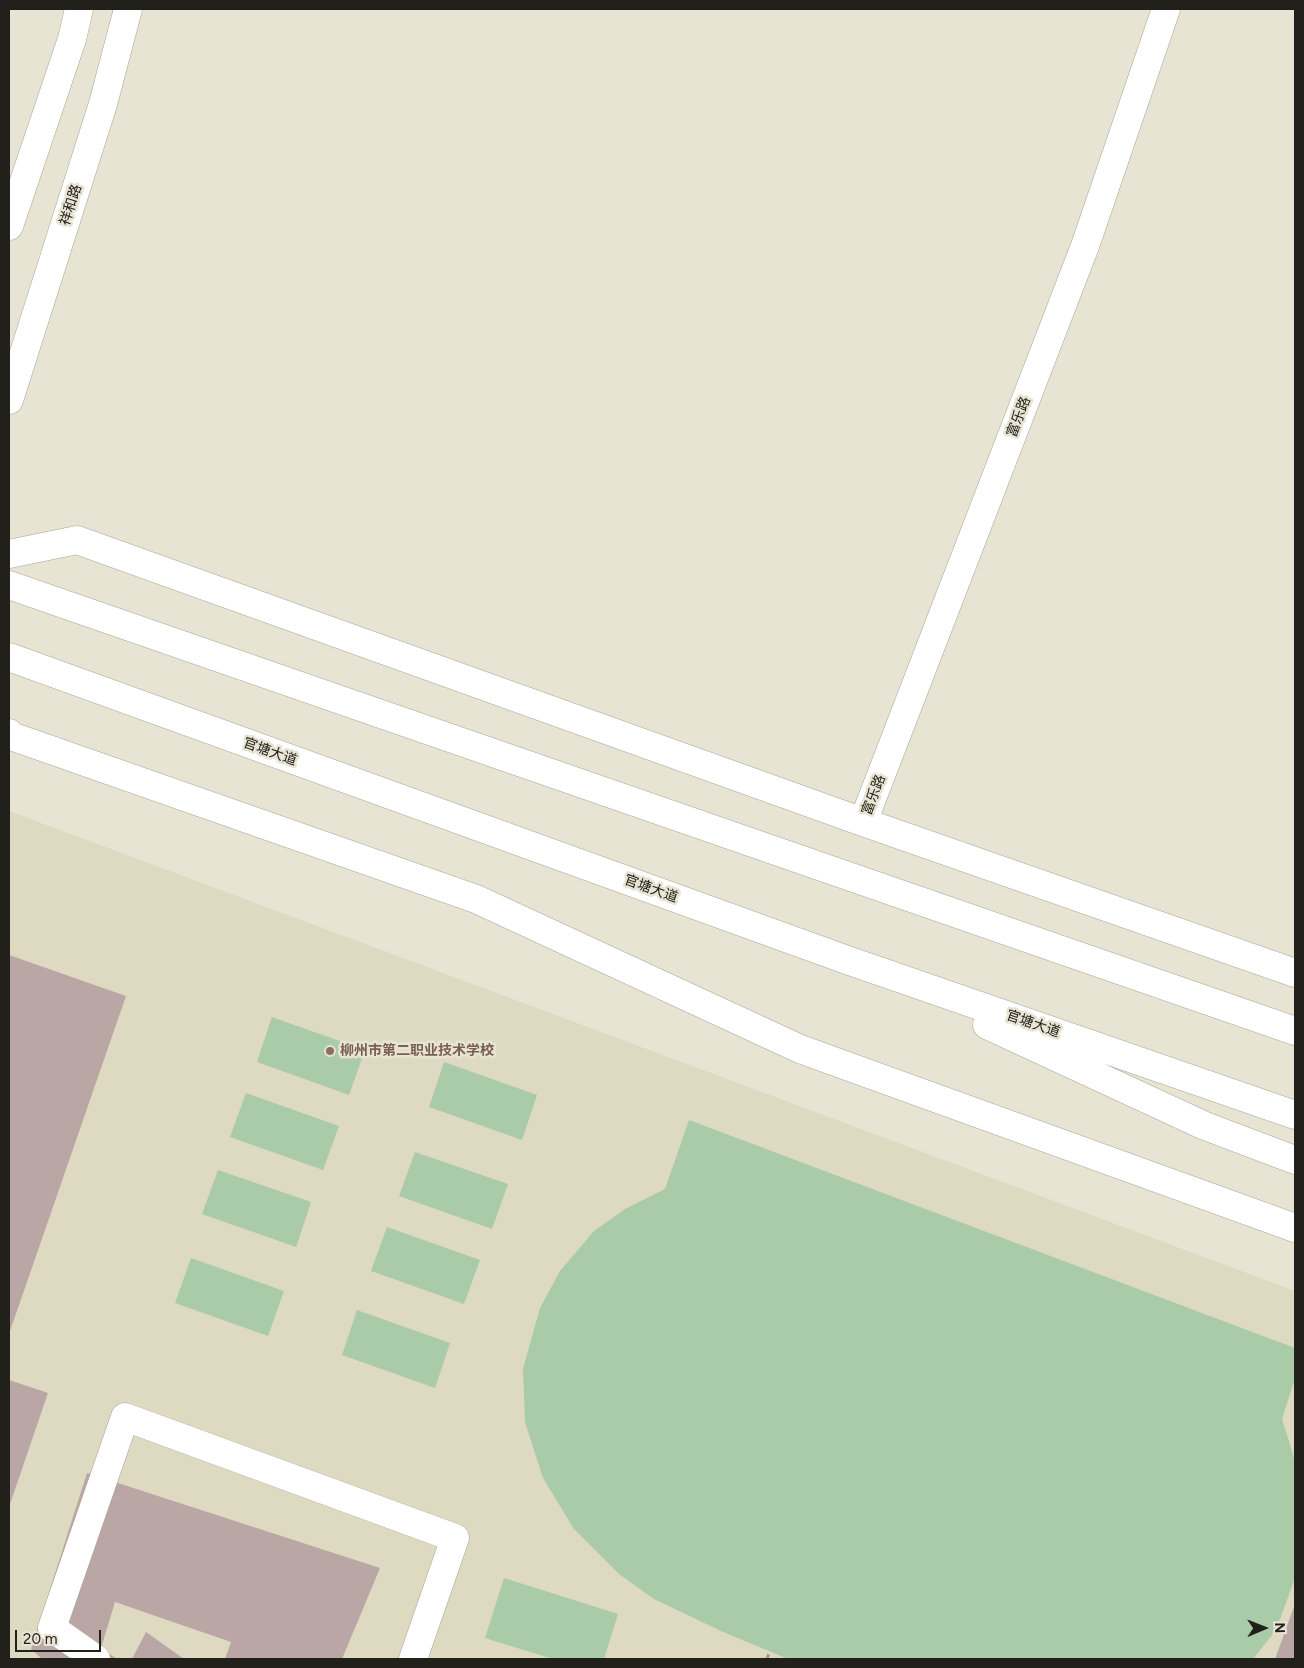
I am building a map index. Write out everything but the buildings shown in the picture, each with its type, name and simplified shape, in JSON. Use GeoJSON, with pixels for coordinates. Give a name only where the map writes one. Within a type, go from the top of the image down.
{"type":"FeatureCollection","features":[{"type":"Feature","properties":{"kind":"main road"},"geometry":{"type":"LineString","coordinates":[[9,226],[72,39],[79,9]]}},
{"type":"Feature","properties":{"kind":"main road","name":"祥和路"},"geometry":{"type":"LineString","coordinates":[[9,400],[103,104],[128,9]]}},
{"type":"Feature","properties":{"kind":"main road","name":"富乐路"},"geometry":{"type":"LineString","coordinates":[[863,822],[1085,246],[1166,9]]}},
{"type":"Feature","properties":{"kind":"main road"},"geometry":{"type":"LineString","coordinates":[[9,554],[76,540],[863,822],[1295,972]]}},
{"type":"Feature","properties":{"kind":"main road"},"geometry":{"type":"LineString","coordinates":[[9,585],[1295,1032]]}},
{"type":"Feature","properties":{"kind":"main road","name":"官塘大道"},"geometry":{"type":"LineString","coordinates":[[9,657],[847,960],[1295,1114]]}},
{"type":"Feature","properties":{"kind":"main road"},"geometry":{"type":"LineString","coordinates":[[9,733],[10,736],[476,899],[800,1049],[1295,1228]]}},
{"type":"Feature","properties":{"kind":"main road"},"geometry":{"type":"LineString","coordinates":[[847,960],[1205,1126],[1295,1160]]}},
{"type":"Feature","properties":{"kind":"main road"},"geometry":{"type":"LineString","coordinates":[[96,1659],[52,1628],[125,1417],[455,1538],[413,1659]]}},
{"type":"Feature","properties":{"kind":"path"},"geometry":{"type":"LineString","coordinates":[[767,1659],[770,1653]]}},
{"type":"Feature","properties":{"kind":"shaded area","name":"柳州市第二职业技术学校"},"geometry":{"type":"Polygon","coordinates":[[[9,811],[1295,1291],[1295,1659],[9,1659],[9,811]]]}},
{"type":"Feature","properties":{"kind":"green space"},"geometry":{"type":"Polygon","coordinates":[[[272,1017],[365,1050],[349,1095],[257,1062],[272,1017]]]}},
{"type":"Feature","properties":{"kind":"green space"},"geometry":{"type":"Polygon","coordinates":[[[444,1062],[537,1095],[522,1140],[429,1107],[444,1062]]]}},
{"type":"Feature","properties":{"kind":"green space"},"geometry":{"type":"Polygon","coordinates":[[[246,1093],[339,1126],[323,1170],[230,1137],[246,1093]]]}},
{"type":"Feature","properties":{"kind":"green space"},"geometry":{"type":"Polygon","coordinates":[[[689,1120],[1295,1348],[1295,1378],[1282,1419],[1295,1461],[1295,1578],[1276,1630],[1253,1659],[788,1659],[721,1631],[654,1599],[619,1574],[574,1529],[543,1478],[525,1422],[523,1369],[540,1308],[560,1271],[594,1231],[625,1209],[665,1189],[689,1120]]]}},
{"type":"Feature","properties":{"kind":"green space"},"geometry":{"type":"Polygon","coordinates":[[[415,1152],[508,1184],[492,1229],[399,1196],[415,1152]]]}},
{"type":"Feature","properties":{"kind":"green space"},"geometry":{"type":"Polygon","coordinates":[[[218,1170],[311,1202],[296,1247],[202,1214],[218,1170]]]}},
{"type":"Feature","properties":{"kind":"green space"},"geometry":{"type":"Polygon","coordinates":[[[387,1227],[480,1260],[464,1304],[371,1271],[387,1227]]]}},
{"type":"Feature","properties":{"kind":"green space"},"geometry":{"type":"Polygon","coordinates":[[[191,1258],[284,1291],[268,1336],[175,1303],[191,1258]]]}},
{"type":"Feature","properties":{"kind":"green space"},"geometry":{"type":"Polygon","coordinates":[[[357,1310],[450,1343],[435,1388],[342,1355],[357,1310]]]}},
{"type":"Feature","properties":{"kind":"green space"},"geometry":{"type":"Polygon","coordinates":[[[504,1578],[618,1614],[604,1659],[553,1659],[485,1638],[504,1578]]]}},
{"type":"Feature","properties":{"kind":"place","name":"柳州市第二职业技术学校"},"geometry":{"type":"Point","coordinates":[330,1051]}}]}
